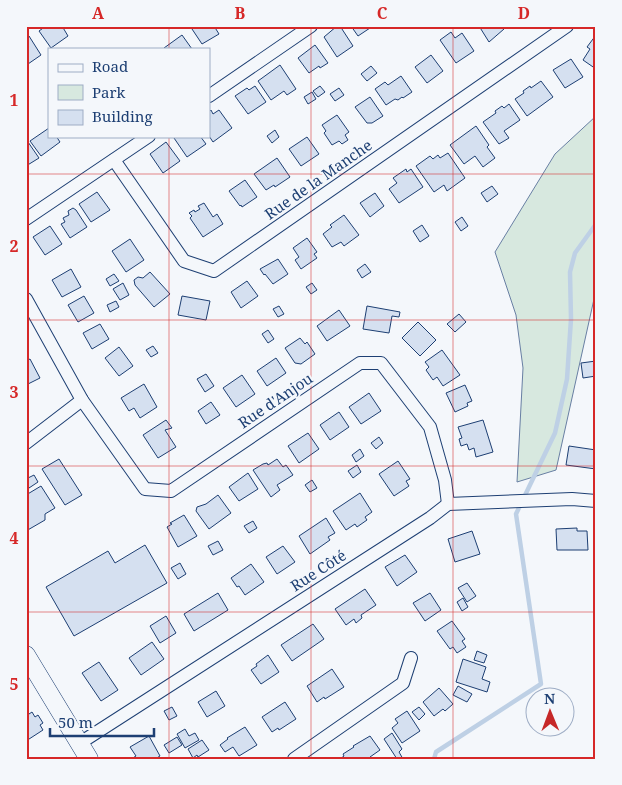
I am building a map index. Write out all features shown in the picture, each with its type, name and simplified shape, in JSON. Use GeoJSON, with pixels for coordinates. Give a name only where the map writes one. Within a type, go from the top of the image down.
{"type":"FeatureCollection","features":[{"type":"Feature","properties":{"kind":"main road"},"geometry":{"type":"LineString","coordinates":[[26,655],[90,759]]}},
{"type":"Feature","properties":{"kind":"street"},"geometry":{"type":"LineString","coordinates":[[210,95],[311,26]]}},
{"type":"Feature","properties":{"kind":"street","name":"Rue de la Manche"},"geometry":{"type":"LineString","coordinates":[[114,160],[184,261],[214,271],[567,26]]}},
{"type":"Feature","properties":{"kind":"street"},"geometry":{"type":"LineString","coordinates":[[26,219],[146,138]]}},
{"type":"Feature","properties":{"kind":"street","name":"Rue d'Anjou"},"geometry":{"type":"LineString","coordinates":[[26,299],[82,400],[145,489],[171,490],[360,363],[381,363],[430,427],[445,480],[448,504]]}},
{"type":"Feature","properties":{"kind":"street"},"geometry":{"type":"LineString","coordinates":[[26,443],[82,400]]}},
{"type":"Feature","properties":{"kind":"street"},"geometry":{"type":"LineString","coordinates":[[448,504],[572,499],[596,500]]}},
{"type":"Feature","properties":{"kind":"street","name":"Rue Côté"},"geometry":{"type":"LineString","coordinates":[[80,743],[430,518],[448,504]]}},
{"type":"Feature","properties":{"kind":"street"},"geometry":{"type":"LineString","coordinates":[[294,759],[403,683],[411,658]]}},
{"type":"Feature","properties":{"kind":"green space"},"geometry":{"type":"Polygon","coordinates":[[[596,116],[596,290],[556,470],[517,482],[523,368],[516,315],[495,252],[555,154],[596,116]]]}},
{"type":"Feature","properties":{"kind":"building"},"geometry":{"type":"Polygon","coordinates":[[[46,26],[62,26],[68,36],[51,48],[39,31],[46,26]]]}},
{"type":"Feature","properties":{"kind":"building"},"geometry":{"type":"Polygon","coordinates":[[[190,26],[214,26],[219,34],[202,44],[190,26]]]}},
{"type":"Feature","properties":{"kind":"building"},"geometry":{"type":"Polygon","coordinates":[[[337,26],[340,26],[353,46],[337,57],[324,37],[337,26]]]}},
{"type":"Feature","properties":{"kind":"building"},"geometry":{"type":"Polygon","coordinates":[[[351,26],[373,26],[358,36],[351,26]]]}},
{"type":"Feature","properties":{"kind":"building"},"geometry":{"type":"Polygon","coordinates":[[[479,26],[502,26],[504,29],[489,42],[479,26]]]}},
{"type":"Feature","properties":{"kind":"building"},"geometry":{"type":"Polygon","coordinates":[[[451,32],[455,38],[462,33],[474,51],[456,63],[440,40],[451,32]]]}},
{"type":"Feature","properties":{"kind":"building"},"geometry":{"type":"Polygon","coordinates":[[[182,35],[191,48],[164,48],[182,35]]]}},
{"type":"Feature","properties":{"kind":"building"},"geometry":{"type":"Polygon","coordinates":[[[596,35],[596,69],[583,60],[590,49],[587,47],[596,35]]]}},
{"type":"Feature","properties":{"kind":"building"},"geometry":{"type":"Polygon","coordinates":[[[29,36],[41,55],[28,64],[26,61],[26,37],[29,36]]]}},
{"type":"Feature","properties":{"kind":"building"},"geometry":{"type":"Polygon","coordinates":[[[315,45],[328,63],[320,68],[319,66],[309,73],[298,58],[315,45]]]}},
{"type":"Feature","properties":{"kind":"building"},"geometry":{"type":"Polygon","coordinates":[[[431,55],[443,71],[427,83],[415,67],[431,55]]]}},
{"type":"Feature","properties":{"kind":"building"},"geometry":{"type":"Polygon","coordinates":[[[571,59],[583,77],[565,88],[553,70],[571,59]]]}},
{"type":"Feature","properties":{"kind":"building"},"geometry":{"type":"Polygon","coordinates":[[[280,65],[296,89],[287,95],[284,91],[271,100],[258,81],[280,65]]]}},
{"type":"Feature","properties":{"kind":"building"},"geometry":{"type":"Polygon","coordinates":[[[371,66],[377,73],[367,81],[361,74],[371,66]]]}},
{"type":"Feature","properties":{"kind":"building"},"geometry":{"type":"Polygon","coordinates":[[[401,76],[412,92],[386,105],[375,89],[385,82],[388,85],[401,76]]]}},
{"type":"Feature","properties":{"kind":"building"},"geometry":{"type":"Polygon","coordinates":[[[541,81],[553,97],[527,116],[515,99],[530,86],[531,88],[541,81]]]}},
{"type":"Feature","properties":{"kind":"building"},"geometry":{"type":"Polygon","coordinates":[[[255,86],[266,102],[248,114],[235,96],[247,88],[249,90],[255,86]]]}},
{"type":"Feature","properties":{"kind":"building"},"geometry":{"type":"Polygon","coordinates":[[[320,86],[325,92],[318,97],[313,91],[320,86]]]}},
{"type":"Feature","properties":{"kind":"building"},"geometry":{"type":"Polygon","coordinates":[[[339,88],[344,95],[335,101],[330,94],[339,88]]]}},
{"type":"Feature","properties":{"kind":"building"},"geometry":{"type":"Polygon","coordinates":[[[312,92],[316,99],[308,104],[304,97],[312,92]]]}},
{"type":"Feature","properties":{"kind":"building"},"geometry":{"type":"Polygon","coordinates":[[[370,97],[383,116],[372,123],[367,123],[355,107],[370,97]]]}},
{"type":"Feature","properties":{"kind":"building"},"geometry":{"type":"Polygon","coordinates":[[[509,104],[520,120],[504,131],[509,138],[499,144],[483,122],[502,106],[504,108],[509,104]]]}},
{"type":"Feature","properties":{"kind":"building"},"geometry":{"type":"Polygon","coordinates":[[[219,110],[232,128],[213,142],[210,138],[210,111],[213,114],[219,110]]]}},
{"type":"Feature","properties":{"kind":"building"},"geometry":{"type":"Polygon","coordinates":[[[337,115],[349,132],[345,135],[348,140],[342,144],[339,141],[332,145],[324,133],[326,131],[322,125],[337,115]]]}},
{"type":"Feature","properties":{"kind":"building"},"geometry":{"type":"Polygon","coordinates":[[[476,126],[495,158],[483,167],[475,156],[464,164],[450,145],[476,126]]]}},
{"type":"Feature","properties":{"kind":"building"},"geometry":{"type":"Polygon","coordinates":[[[48,129],[48,138],[57,138],[60,142],[41,156],[30,141],[48,129]]]}},
{"type":"Feature","properties":{"kind":"building"},"geometry":{"type":"Polygon","coordinates":[[[275,130],[279,137],[272,143],[267,136],[275,130]]]}},
{"type":"Feature","properties":{"kind":"building"},"geometry":{"type":"Polygon","coordinates":[[[307,137],[319,154],[301,166],[289,149],[307,137]]]}},
{"type":"Feature","properties":{"kind":"building"},"geometry":{"type":"Polygon","coordinates":[[[174,138],[202,138],[206,144],[187,157],[174,138]]]}},
{"type":"Feature","properties":{"kind":"building"},"geometry":{"type":"Polygon","coordinates":[[[28,142],[39,158],[26,166],[26,144],[28,142]]]}},
{"type":"Feature","properties":{"kind":"building"},"geometry":{"type":"Polygon","coordinates":[[[166,142],[180,161],[163,173],[150,154],[166,142]]]}},
{"type":"Feature","properties":{"kind":"building"},"geometry":{"type":"Polygon","coordinates":[[[448,153],[465,178],[447,191],[444,185],[434,192],[416,166],[430,156],[433,159],[438,155],[440,158],[448,153]]]}},
{"type":"Feature","properties":{"kind":"building"},"geometry":{"type":"Polygon","coordinates":[[[277,158],[290,177],[275,187],[274,185],[266,190],[254,174],[277,158]]]}},
{"type":"Feature","properties":{"kind":"building"},"geometry":{"type":"Polygon","coordinates":[[[406,169],[407,172],[411,169],[423,187],[399,203],[389,189],[397,183],[393,178],[406,169]]]}},
{"type":"Feature","properties":{"kind":"building"},"geometry":{"type":"Polygon","coordinates":[[[245,180],[257,197],[242,207],[229,191],[245,180]]]}},
{"type":"Feature","properties":{"kind":"building"},"geometry":{"type":"Polygon","coordinates":[[[492,186],[498,194],[487,202],[481,193],[492,186]]]}},
{"type":"Feature","properties":{"kind":"building"},"geometry":{"type":"Polygon","coordinates":[[[97,192],[110,210],[91,222],[79,204],[97,192]]]}},
{"type":"Feature","properties":{"kind":"building"},"geometry":{"type":"Polygon","coordinates":[[[375,193],[384,206],[370,217],[360,203],[375,193]]]}},
{"type":"Feature","properties":{"kind":"building"},"geometry":{"type":"Polygon","coordinates":[[[204,203],[213,217],[217,214],[223,224],[203,237],[190,218],[192,216],[189,213],[200,209],[198,206],[204,203]]]}},
{"type":"Feature","properties":{"kind":"building"},"geometry":{"type":"Polygon","coordinates":[[[73,208],[87,227],[70,238],[61,224],[65,222],[63,218],[69,215],[68,211],[73,208]]]}},
{"type":"Feature","properties":{"kind":"building"},"geometry":{"type":"Polygon","coordinates":[[[344,215],[359,235],[344,246],[341,242],[332,247],[323,234],[332,227],[330,225],[344,215]]]}},
{"type":"Feature","properties":{"kind":"building"},"geometry":{"type":"Polygon","coordinates":[[[462,217],[468,226],[461,231],[455,222],[462,217]]]}},
{"type":"Feature","properties":{"kind":"building"},"geometry":{"type":"Polygon","coordinates":[[[422,225],[429,236],[420,242],[413,231],[422,225]]]}},
{"type":"Feature","properties":{"kind":"building"},"geometry":{"type":"Polygon","coordinates":[[[50,226],[62,244],[45,255],[33,237],[50,226]]]}},
{"type":"Feature","properties":{"kind":"building"},"geometry":{"type":"Polygon","coordinates":[[[307,238],[317,252],[314,254],[317,258],[301,269],[295,260],[299,257],[293,248],[307,238]]]}},
{"type":"Feature","properties":{"kind":"building"},"geometry":{"type":"Polygon","coordinates":[[[130,239],[144,260],[126,272],[112,251],[130,239]]]}},
{"type":"Feature","properties":{"kind":"building"},"geometry":{"type":"Polygon","coordinates":[[[278,259],[288,274],[273,284],[260,269],[278,259]]]}},
{"type":"Feature","properties":{"kind":"building"},"geometry":{"type":"Polygon","coordinates":[[[365,264],[371,272],[362,278],[357,270],[365,264]]]}},
{"type":"Feature","properties":{"kind":"building"},"geometry":{"type":"Polygon","coordinates":[[[71,269],[81,287],[62,297],[52,280],[71,269]]]}},
{"type":"Feature","properties":{"kind":"building"},"geometry":{"type":"Polygon","coordinates":[[[150,272],[170,294],[154,307],[135,285],[134,280],[138,277],[143,278],[150,272]]]}},
{"type":"Feature","properties":{"kind":"building"},"geometry":{"type":"Polygon","coordinates":[[[114,274],[119,281],[110,286],[106,279],[114,274]]]}},
{"type":"Feature","properties":{"kind":"building"},"geometry":{"type":"Polygon","coordinates":[[[247,281],[258,296],[241,308],[231,292],[247,281]]]}},
{"type":"Feature","properties":{"kind":"building"},"geometry":{"type":"Polygon","coordinates":[[[123,283],[129,295],[120,300],[113,289],[123,283]]]}},
{"type":"Feature","properties":{"kind":"building"},"geometry":{"type":"Polygon","coordinates":[[[312,283],[317,290],[311,294],[306,287],[312,283]]]}},
{"type":"Feature","properties":{"kind":"building"},"geometry":{"type":"Polygon","coordinates":[[[84,296],[94,313],[78,322],[68,305],[84,296]]]}},
{"type":"Feature","properties":{"kind":"building"},"geometry":{"type":"Polygon","coordinates":[[[182,296],[210,301],[206,320],[178,315],[182,296]]]}},
{"type":"Feature","properties":{"kind":"building"},"geometry":{"type":"Polygon","coordinates":[[[116,301],[119,307],[110,312],[107,305],[116,301]]]}},
{"type":"Feature","properties":{"kind":"building"},"geometry":{"type":"Polygon","coordinates":[[[279,306],[284,314],[278,317],[273,309],[279,306]]]}},
{"type":"Feature","properties":{"kind":"building"},"geometry":{"type":"Polygon","coordinates":[[[367,306],[400,312],[399,317],[392,316],[389,333],[363,329],[367,306]]]}},
{"type":"Feature","properties":{"kind":"building"},"geometry":{"type":"Polygon","coordinates":[[[339,310],[350,326],[327,341],[317,326],[339,310]]]}},
{"type":"Feature","properties":{"kind":"building"},"geometry":{"type":"Polygon","coordinates":[[[459,314],[466,322],[455,332],[447,324],[459,314]]]}},
{"type":"Feature","properties":{"kind":"building"},"geometry":{"type":"Polygon","coordinates":[[[418,322],[436,340],[420,356],[402,338],[418,322]]]}},
{"type":"Feature","properties":{"kind":"building"},"geometry":{"type":"Polygon","coordinates":[[[100,324],[109,339],[92,349],[83,333],[100,324]]]}},
{"type":"Feature","properties":{"kind":"building"},"geometry":{"type":"Polygon","coordinates":[[[268,330],[274,339],[268,343],[262,334],[268,330]]]}},
{"type":"Feature","properties":{"kind":"building"},"geometry":{"type":"Polygon","coordinates":[[[300,338],[305,344],[307,342],[315,354],[301,364],[295,363],[285,348],[300,338]]]}},
{"type":"Feature","properties":{"kind":"building"},"geometry":{"type":"Polygon","coordinates":[[[153,346],[158,353],[151,357],[146,350],[153,346]]]}},
{"type":"Feature","properties":{"kind":"building"},"geometry":{"type":"Polygon","coordinates":[[[119,347],[133,366],[119,376],[105,358],[119,347]]]}},
{"type":"Feature","properties":{"kind":"building"},"geometry":{"type":"Polygon","coordinates":[[[442,350],[460,375],[443,386],[437,377],[433,380],[426,370],[429,367],[425,362],[442,350]]]}},
{"type":"Feature","properties":{"kind":"building"},"geometry":{"type":"Polygon","coordinates":[[[276,358],[286,373],[267,386],[257,371],[276,358]]]}},
{"type":"Feature","properties":{"kind":"building"},"geometry":{"type":"Polygon","coordinates":[[[30,359],[40,378],[26,385],[26,361],[30,359]]]}},
{"type":"Feature","properties":{"kind":"building"},"geometry":{"type":"Polygon","coordinates":[[[596,361],[596,376],[583,378],[581,363],[596,361]]]}},
{"type":"Feature","properties":{"kind":"building"},"geometry":{"type":"Polygon","coordinates":[[[206,374],[214,386],[205,392],[197,379],[206,374]]]}},
{"type":"Feature","properties":{"kind":"building"},"geometry":{"type":"Polygon","coordinates":[[[242,375],[255,394],[236,407],[223,388],[242,375]]]}},
{"type":"Feature","properties":{"kind":"building"},"geometry":{"type":"Polygon","coordinates":[[[144,384],[157,407],[140,418],[134,408],[129,411],[121,398],[144,384]]]}},
{"type":"Feature","properties":{"kind":"building"},"geometry":{"type":"Polygon","coordinates":[[[465,385],[472,401],[467,403],[468,406],[455,412],[446,393],[465,385]]]}},
{"type":"Feature","properties":{"kind":"building"},"geometry":{"type":"Polygon","coordinates":[[[369,393],[381,411],[361,424],[349,407],[369,393]]]}},
{"type":"Feature","properties":{"kind":"building"},"geometry":{"type":"Polygon","coordinates":[[[211,402],[220,415],[206,424],[198,411],[211,402]]]}},
{"type":"Feature","properties":{"kind":"building"},"geometry":{"type":"Polygon","coordinates":[[[339,412],[349,427],[330,440],[320,425],[339,412]]]}},
{"type":"Feature","properties":{"kind":"building"},"geometry":{"type":"Polygon","coordinates":[[[166,420],[172,428],[165,430],[176,447],[158,458],[143,435],[166,420]]]}},
{"type":"Feature","properties":{"kind":"building"},"geometry":{"type":"Polygon","coordinates":[[[483,420],[493,452],[476,457],[474,448],[469,450],[467,444],[461,446],[459,439],[462,438],[458,427],[483,420]]]}},
{"type":"Feature","properties":{"kind":"building"},"geometry":{"type":"Polygon","coordinates":[[[308,433],[319,449],[299,463],[288,446],[308,433]]]}},
{"type":"Feature","properties":{"kind":"building"},"geometry":{"type":"Polygon","coordinates":[[[379,437],[383,443],[376,449],[371,443],[379,437]]]}},
{"type":"Feature","properties":{"kind":"building"},"geometry":{"type":"Polygon","coordinates":[[[569,446],[596,450],[596,469],[566,465],[569,446]]]}},
{"type":"Feature","properties":{"kind":"building"},"geometry":{"type":"Polygon","coordinates":[[[360,449],[364,456],[356,462],[352,455],[360,449]]]}},
{"type":"Feature","properties":{"kind":"building"},"geometry":{"type":"Polygon","coordinates":[[[59,459],[82,495],[65,505],[42,469],[59,459]]]}},
{"type":"Feature","properties":{"kind":"building"},"geometry":{"type":"Polygon","coordinates":[[[277,459],[283,467],[286,465],[293,475],[277,485],[280,490],[271,497],[253,470],[263,464],[267,463],[268,465],[277,459]]]}},
{"type":"Feature","properties":{"kind":"building"},"geometry":{"type":"Polygon","coordinates":[[[398,461],[410,479],[406,481],[409,486],[394,496],[379,474],[398,461]]]}},
{"type":"Feature","properties":{"kind":"building"},"geometry":{"type":"Polygon","coordinates":[[[357,465],[361,472],[353,478],[348,471],[357,465]]]}},
{"type":"Feature","properties":{"kind":"building"},"geometry":{"type":"Polygon","coordinates":[[[248,473],[258,489],[239,501],[229,487],[248,473]]]}},
{"type":"Feature","properties":{"kind":"building"},"geometry":{"type":"Polygon","coordinates":[[[34,475],[38,482],[29,488],[26,479],[34,475]]]}},
{"type":"Feature","properties":{"kind":"building"},"geometry":{"type":"Polygon","coordinates":[[[312,480],[317,488],[310,492],[305,485],[312,480]]]}},
{"type":"Feature","properties":{"kind":"building"},"geometry":{"type":"Polygon","coordinates":[[[41,486],[55,508],[45,514],[45,520],[26,531],[26,495],[41,486]]]}},
{"type":"Feature","properties":{"kind":"building"},"geometry":{"type":"Polygon","coordinates":[[[360,493],[372,512],[365,517],[367,520],[357,527],[355,524],[346,530],[333,511],[360,493]]]}},
{"type":"Feature","properties":{"kind":"building"},"geometry":{"type":"Polygon","coordinates":[[[218,495],[231,513],[209,529],[196,511],[197,507],[206,504],[218,495]]]}},
{"type":"Feature","properties":{"kind":"building"},"geometry":{"type":"Polygon","coordinates":[[[184,515],[197,536],[178,547],[167,527],[172,524],[170,523],[184,515]]]}},
{"type":"Feature","properties":{"kind":"building"},"geometry":{"type":"Polygon","coordinates":[[[326,518],[335,533],[328,537],[330,540],[310,554],[299,536],[326,518]]]}},
{"type":"Feature","properties":{"kind":"building"},"geometry":{"type":"Polygon","coordinates":[[[253,521],[257,528],[249,533],[244,526],[253,521]]]}},
{"type":"Feature","properties":{"kind":"building"},"geometry":{"type":"Polygon","coordinates":[[[577,528],[577,531],[587,531],[588,550],[557,550],[556,529],[577,528]]]}},
{"type":"Feature","properties":{"kind":"building"},"geometry":{"type":"Polygon","coordinates":[[[472,531],[480,554],[455,562],[448,539],[472,531]]]}},
{"type":"Feature","properties":{"kind":"building"},"geometry":{"type":"Polygon","coordinates":[[[218,541],[223,550],[213,555],[208,546],[218,541]]]}},
{"type":"Feature","properties":{"kind":"building"},"geometry":{"type":"Polygon","coordinates":[[[145,545],[167,583],[74,636],[46,587],[108,551],[115,563],[145,545]]]}},
{"type":"Feature","properties":{"kind":"building"},"geometry":{"type":"Polygon","coordinates":[[[283,546],[295,562],[277,574],[266,557],[283,546]]]}},
{"type":"Feature","properties":{"kind":"building"},"geometry":{"type":"Polygon","coordinates":[[[405,555],[417,572],[397,586],[385,567],[405,555]]]}},
{"type":"Feature","properties":{"kind":"building"},"geometry":{"type":"Polygon","coordinates":[[[180,563],[186,574],[178,579],[171,568],[180,563]]]}},
{"type":"Feature","properties":{"kind":"building"},"geometry":{"type":"Polygon","coordinates":[[[251,564],[264,582],[245,595],[231,578],[251,564]]]}},
{"type":"Feature","properties":{"kind":"building"},"geometry":{"type":"Polygon","coordinates":[[[467,583],[476,596],[467,602],[458,588],[467,583]]]}},
{"type":"Feature","properties":{"kind":"building"},"geometry":{"type":"Polygon","coordinates":[[[365,589],[376,605],[361,615],[362,618],[356,623],[354,619],[346,625],[335,609],[365,589]]]}},
{"type":"Feature","properties":{"kind":"building"},"geometry":{"type":"Polygon","coordinates":[[[218,593],[228,610],[194,631],[184,614],[218,593]]]}},
{"type":"Feature","properties":{"kind":"building"},"geometry":{"type":"Polygon","coordinates":[[[430,593],[441,610],[425,621],[413,603],[430,593]]]}},
{"type":"Feature","properties":{"kind":"building"},"geometry":{"type":"Polygon","coordinates":[[[463,598],[468,607],[462,611],[457,602],[463,598]]]}},
{"type":"Feature","properties":{"kind":"building"},"geometry":{"type":"Polygon","coordinates":[[[166,616],[176,633],[160,643],[150,626],[166,616]]]}},
{"type":"Feature","properties":{"kind":"building"},"geometry":{"type":"Polygon","coordinates":[[[452,621],[465,639],[462,641],[466,647],[457,653],[453,647],[450,649],[437,631],[452,621]]]}},
{"type":"Feature","properties":{"kind":"building"},"geometry":{"type":"Polygon","coordinates":[[[313,624],[324,639],[292,661],[281,645],[313,624]]]}},
{"type":"Feature","properties":{"kind":"building"},"geometry":{"type":"Polygon","coordinates":[[[152,642],[164,659],[141,675],[129,658],[152,642]]]}},
{"type":"Feature","properties":{"kind":"building"},"geometry":{"type":"Polygon","coordinates":[[[477,651],[487,655],[484,663],[474,660],[477,651]]]}},
{"type":"Feature","properties":{"kind":"building"},"geometry":{"type":"Polygon","coordinates":[[[268,655],[279,672],[261,684],[251,670],[268,655]]]}},
{"type":"Feature","properties":{"kind":"building"},"geometry":{"type":"Polygon","coordinates":[[[463,659],[486,667],[482,679],[490,682],[487,692],[456,682],[463,659]]]}},
{"type":"Feature","properties":{"kind":"building"},"geometry":{"type":"Polygon","coordinates":[[[99,662],[118,690],[101,701],[82,673],[99,662]]]}},
{"type":"Feature","properties":{"kind":"building"},"geometry":{"type":"Polygon","coordinates":[[[332,669],[344,687],[317,702],[307,686],[332,669]]]}},
{"type":"Feature","properties":{"kind":"building"},"geometry":{"type":"Polygon","coordinates":[[[458,686],[472,694],[467,702],[453,695],[458,686]]]}},
{"type":"Feature","properties":{"kind":"building"},"geometry":{"type":"Polygon","coordinates":[[[439,688],[453,704],[445,711],[443,709],[434,716],[423,702],[439,688]]]}},
{"type":"Feature","properties":{"kind":"building"},"geometry":{"type":"Polygon","coordinates":[[[216,691],[225,706],[207,717],[198,702],[216,691]]]}},
{"type":"Feature","properties":{"kind":"building"},"geometry":{"type":"Polygon","coordinates":[[[285,702],[296,719],[279,730],[278,728],[272,732],[262,717],[285,702]]]}},
{"type":"Feature","properties":{"kind":"building"},"geometry":{"type":"Polygon","coordinates":[[[172,707],[177,716],[169,720],[164,711],[172,707]]]}},
{"type":"Feature","properties":{"kind":"building"},"geometry":{"type":"Polygon","coordinates":[[[419,707],[425,714],[419,720],[412,712],[419,707]]]}},
{"type":"Feature","properties":{"kind":"building"},"geometry":{"type":"Polygon","coordinates":[[[407,711],[420,731],[402,743],[392,728],[398,723],[395,719],[407,711]]]}},
{"type":"Feature","properties":{"kind":"building"},"geometry":{"type":"Polygon","coordinates":[[[32,712],[35,717],[38,715],[43,723],[40,725],[43,730],[26,741],[26,716],[32,712]]]}},
{"type":"Feature","properties":{"kind":"building"},"geometry":{"type":"Polygon","coordinates":[[[245,727],[257,745],[239,756],[233,747],[225,752],[220,745],[227,738],[245,727]]]}},
{"type":"Feature","properties":{"kind":"building"},"geometry":{"type":"Polygon","coordinates":[[[185,729],[189,736],[195,733],[199,740],[185,748],[177,734],[185,729]]]}},
{"type":"Feature","properties":{"kind":"building"},"geometry":{"type":"Polygon","coordinates":[[[392,733],[402,749],[399,752],[403,759],[397,759],[384,739],[392,733]]]}},
{"type":"Feature","properties":{"kind":"building"},"geometry":{"type":"Polygon","coordinates":[[[149,736],[160,756],[155,759],[131,759],[136,756],[130,747],[149,736]]]}},
{"type":"Feature","properties":{"kind":"building"},"geometry":{"type":"Polygon","coordinates":[[[370,736],[380,750],[370,757],[372,759],[340,759],[353,746],[370,736]]]}},
{"type":"Feature","properties":{"kind":"building"},"geometry":{"type":"Polygon","coordinates":[[[177,737],[182,745],[169,753],[164,745],[177,737]]]}},
{"type":"Feature","properties":{"kind":"building"},"geometry":{"type":"Polygon","coordinates":[[[202,740],[209,750],[193,758],[188,749],[202,740]]]}},
{"type":"Feature","properties":{"kind":"waterway"},"geometry":{"type":"LineString","coordinates":[[434,759],[436,752],[541,684],[516,514],[555,433],[567,379],[571,319],[570,272],[575,253],[596,224]]}}]}
